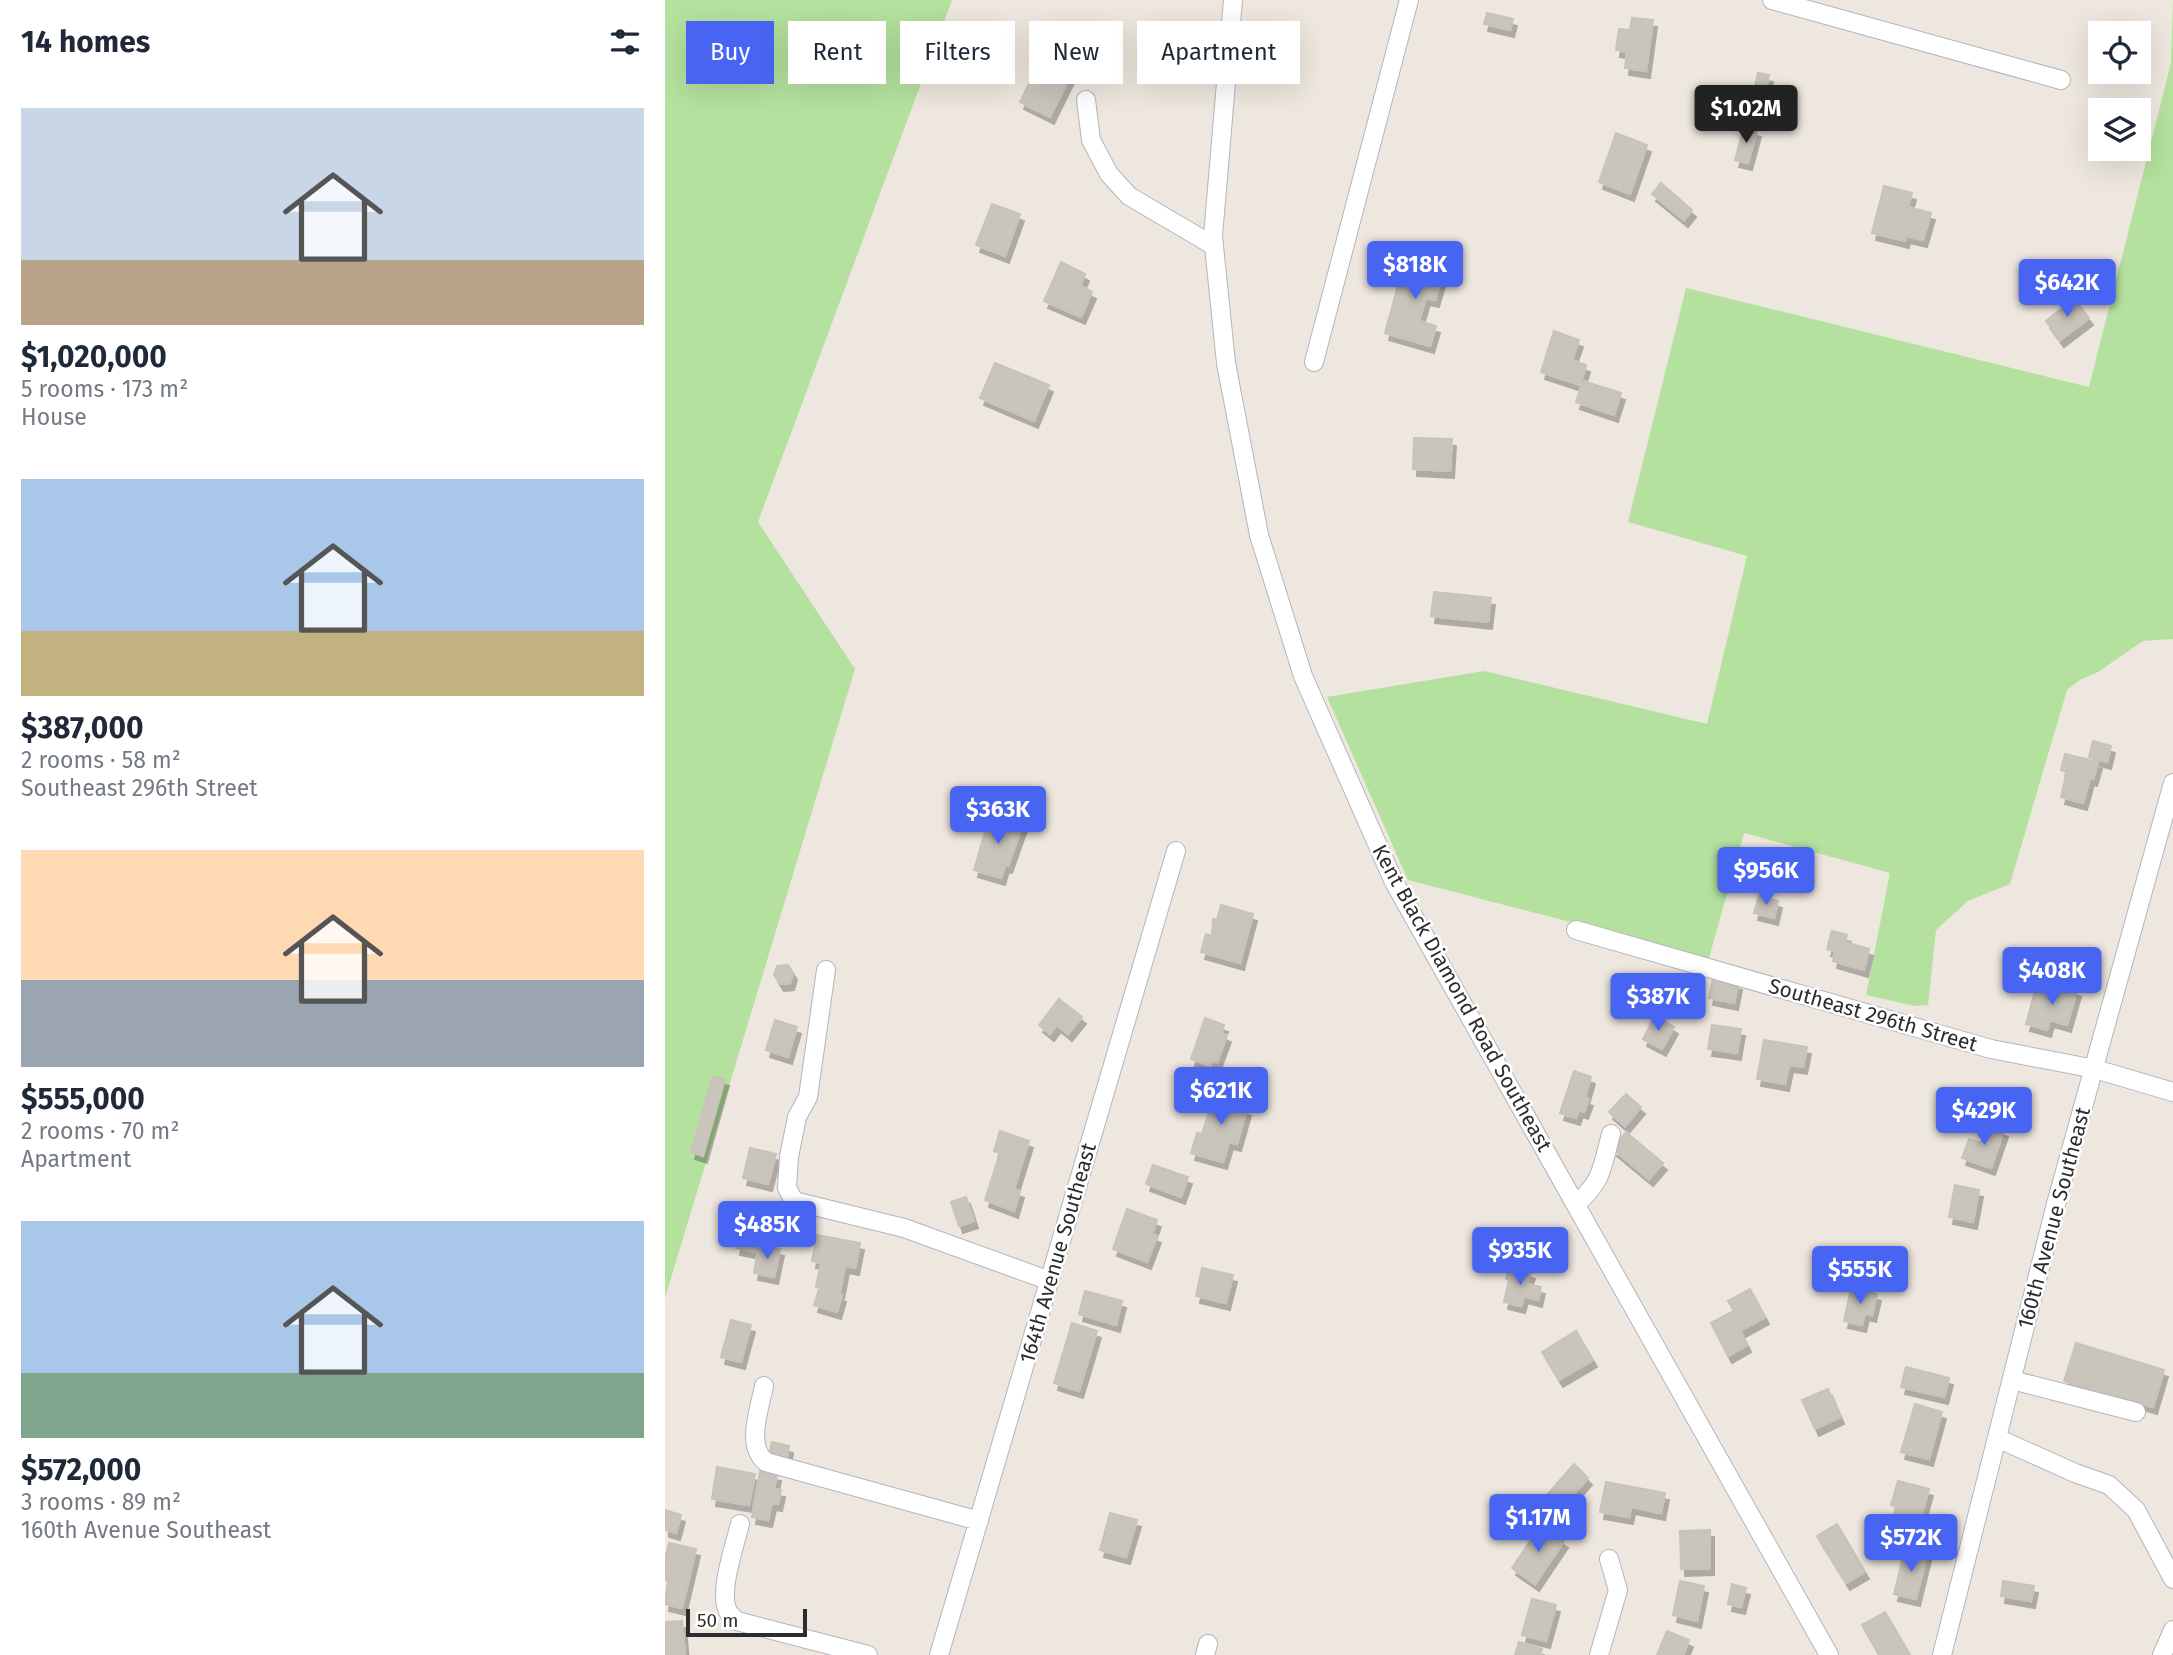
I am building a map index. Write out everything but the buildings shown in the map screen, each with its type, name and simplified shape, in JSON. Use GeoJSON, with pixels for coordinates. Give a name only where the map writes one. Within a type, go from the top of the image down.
{"type":"FeatureCollection","features":[{"type":"Feature","properties":{"kind":"street"},"geometry":{"type":"LineString","coordinates":[[1314,362],[1409,0]]}},
{"type":"Feature","properties":{"kind":"street"},"geometry":{"type":"LineString","coordinates":[[1772,0],[2061,80]]}},
{"type":"Feature","properties":{"kind":"street","name":"Kent Black Diamond Road Southeast"},"geometry":{"type":"LineString","coordinates":[[1232,1],[1213,236],[1226,363],[1259,535],[1303,676],[1394,882],[1829,1655]]}},
{"type":"Feature","properties":{"kind":"street"},"geometry":{"type":"LineString","coordinates":[[1086,100],[1091,140],[1109,174],[1129,196],[1214,246]]}},
{"type":"Feature","properties":{"kind":"street","name":"160th Avenue Southeast"},"geometry":{"type":"LineString","coordinates":[[1943,1655],[2056,1203],[2173,783]]}},
{"type":"Feature","properties":{"kind":"street","name":"164th Avenue Southeast"},"geometry":{"type":"LineString","coordinates":[[939,1655],[1176,851]]}},
{"type":"Feature","properties":{"kind":"street","name":"Southeast 296th Street"},"geometry":{"type":"LineString","coordinates":[[1576,930],[1991,1049],[2095,1069],[2173,1091]]}},
{"type":"Feature","properties":{"kind":"street"},"geometry":{"type":"LineString","coordinates":[[826,970],[808,1097],[797,1117],[789,1157],[787,1188],[794,1201],[904,1228],[1049,1280]]}},
{"type":"Feature","properties":{"kind":"street"},"geometry":{"type":"LineString","coordinates":[[1576,1204],[1591,1192],[1599,1181],[1611,1134]]}},
{"type":"Feature","properties":{"kind":"street"},"geometry":{"type":"LineString","coordinates":[[2012,1380],[2136,1412]]}},
{"type":"Feature","properties":{"kind":"street"},"geometry":{"type":"LineString","coordinates":[[764,1386],[755,1445],[758,1455],[766,1462],[979,1521]]}},
{"type":"Feature","properties":{"kind":"street"},"geometry":{"type":"LineString","coordinates":[[1997,1438],[2109,1485],[2136,1510],[2173,1579]]}},
{"type":"Feature","properties":{"kind":"street"},"geometry":{"type":"LineString","coordinates":[[740,1524],[726,1581],[724,1600],[729,1613],[737,1621],[868,1655]]}},
{"type":"Feature","properties":{"kind":"street"},"geometry":{"type":"LineString","coordinates":[[1599,1655],[1618,1590],[1609,1559]]}},
{"type":"Feature","properties":{"kind":"street"},"geometry":{"type":"LineString","coordinates":[[2162,1655],[2173,1630]]}},
{"type":"Feature","properties":{"kind":"green space"},"geometry":{"type":"Polygon","coordinates":[[[665,0],[952,0],[944,21],[900,21],[900,84],[921,84],[758,522],[855,669],[665,1298],[665,0]]]}},
{"type":"Feature","properties":{"kind":"green space"},"geometry":{"type":"Polygon","coordinates":[[[2173,0],[2173,639],[2143,641],[2067,690],[2010,884],[1968,901],[1936,930],[1928,1005],[1915,1006],[1866,995],[1890,873],[1744,833],[1709,958],[1408,880],[1327,697],[1484,671],[1707,724],[1747,556],[1628,522],[1686,288],[2089,387],[2146,161],[2151,161],[2151,142],[2171,63],[2173,0]]]}}]}
